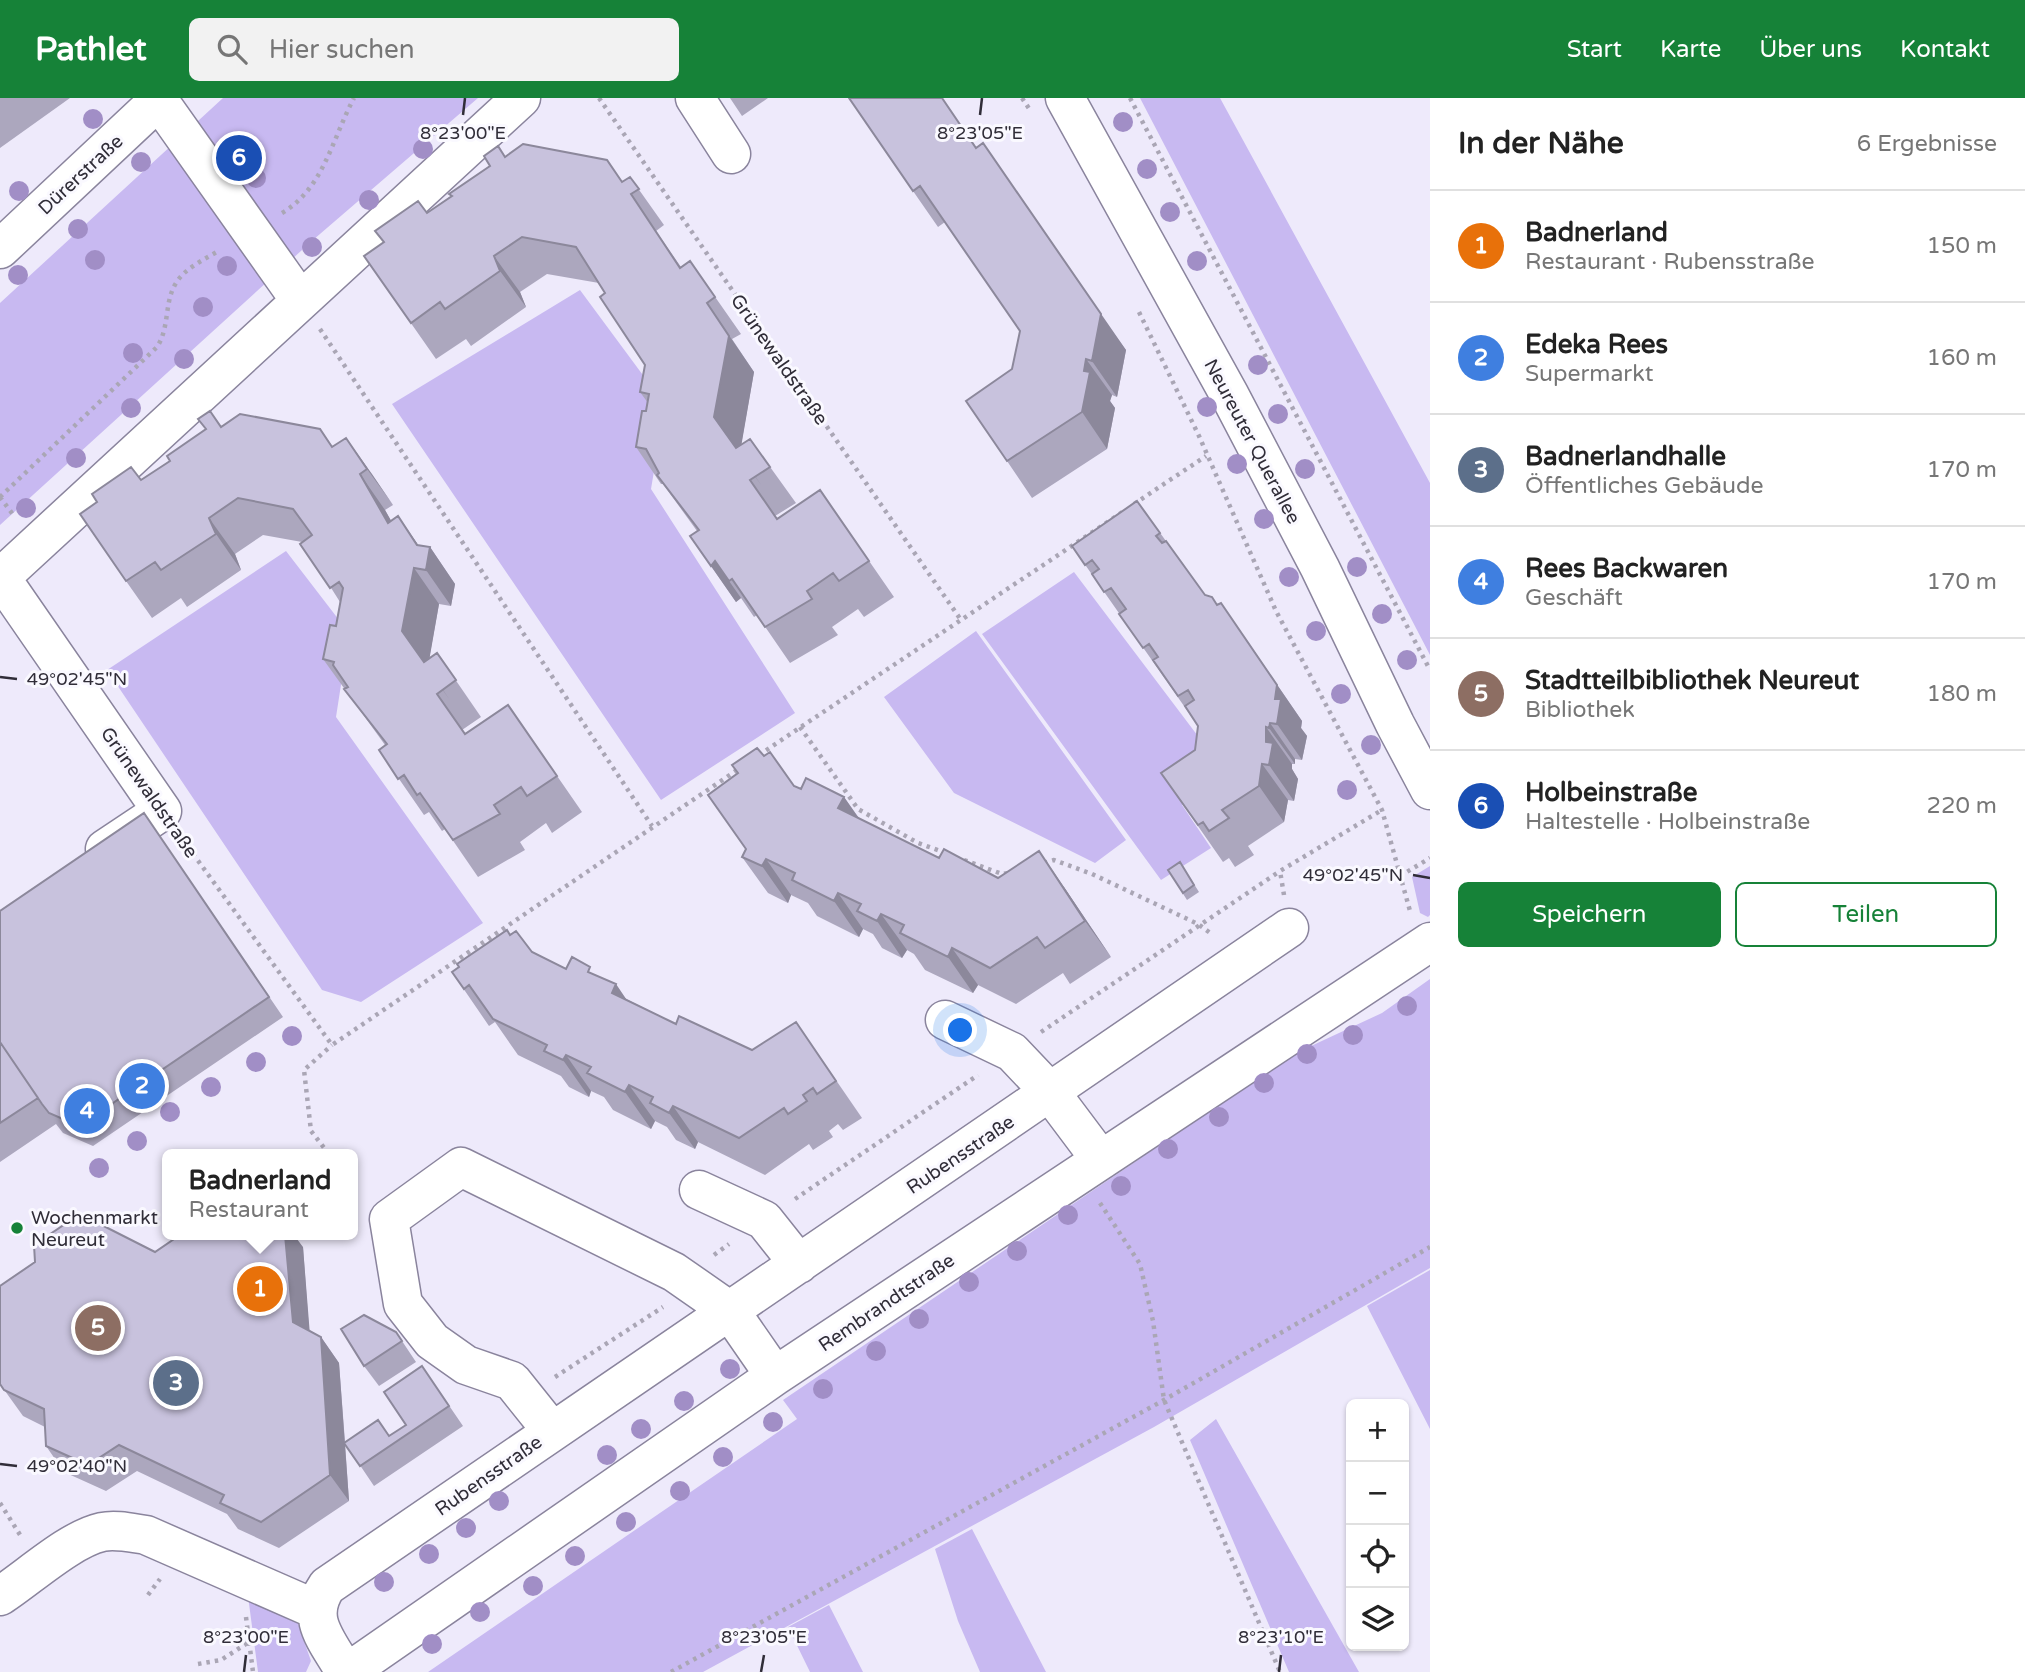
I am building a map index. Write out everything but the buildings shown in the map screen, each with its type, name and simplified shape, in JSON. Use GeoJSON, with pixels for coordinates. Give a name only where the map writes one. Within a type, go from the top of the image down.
{"type":"FeatureCollection","features":[{"type":"Feature","properties":{"kind":"street","name":"Grünewaldstraße"},"geometry":{"type":"LineString","coordinates":[[162,811],[0,578],[521,98]]}},
{"type":"Feature","properties":{"kind":"street"},"geometry":{"type":"LineString","coordinates":[[695,98],[732,155]]}},
{"type":"Feature","properties":{"kind":"street"},"geometry":{"type":"LineString","coordinates":[[159,99],[300,300]]}},
{"type":"Feature","properties":{"kind":"street","name":"Dürerstraße"},"geometry":{"type":"LineString","coordinates":[[0,249],[159,99]]}},
{"type":"Feature","properties":{"kind":"street","name":"Neureuter Querallee"},"geometry":{"type":"LineString","coordinates":[[1049,107],[1243,420],[1430,790]]}},
{"type":"Feature","properties":{"kind":"street"},"geometry":{"type":"LineString","coordinates":[[81,865],[162,811]]}},
{"type":"Feature","properties":{"kind":"street","name":"Rubensstraße"},"geometry":{"type":"LineString","coordinates":[[315,1609],[327,1586],[1289,928]]}},
{"type":"Feature","properties":{"kind":"street","name":"Rembrandtstraße"},"geometry":{"type":"LineString","coordinates":[[347,1672],[775,1376],[1429,942]]}},
{"type":"Feature","properties":{"kind":"street"},"geometry":{"type":"LineString","coordinates":[[945,1020],[1012,1052],[1051,1093],[1090,1167]]}},
{"type":"Feature","properties":{"kind":"street"},"geometry":{"type":"LineString","coordinates":[[552,1431],[512,1381],[466,1365],[432,1341],[403,1304],[389,1219],[461,1167],[688,1281],[730,1311],[775,1376]]}},
{"type":"Feature","properties":{"kind":"street"},"geometry":{"type":"LineString","coordinates":[[699,1191],[764,1220],[799,1264]]}},
{"type":"Feature","properties":{"kind":"street"},"geometry":{"type":"LineString","coordinates":[[0,1597],[81,1540],[103,1532],[146,1535],[315,1609],[317,1621],[347,1672]]}},
{"type":"Feature","properties":{"kind":"path"},"geometry":{"type":"LineString","coordinates":[[0,497],[157,347],[165,334],[174,285],[181,276],[301,201],[315,184],[354,98]]}},
{"type":"Feature","properties":{"kind":"path","name":"Grünewaldstraße"},"geometry":{"type":"LineString","coordinates":[[599,98],[961,620]]}},
{"type":"Feature","properties":{"kind":"path"},"geometry":{"type":"LineString","coordinates":[[1022,98],[1049,107]]}},
{"type":"Feature","properties":{"kind":"path"},"geometry":{"type":"LineString","coordinates":[[1130,98],[1430,670]]}},
{"type":"Feature","properties":{"kind":"path"},"geometry":{"type":"LineString","coordinates":[[300,300],[652,826]]}},
{"type":"Feature","properties":{"kind":"path"},"geometry":{"type":"LineString","coordinates":[[1133,300],[1199,436],[1276,611],[1381,810],[1413,920],[1429,942]]}},
{"type":"Feature","properties":{"kind":"path"},"geometry":{"type":"LineString","coordinates":[[754,758],[1206,456]]}},
{"type":"Feature","properties":{"kind":"path"},"geometry":{"type":"LineString","coordinates":[[800,727],[858,809],[918,843],[1002,874],[1015,871]]}},
{"type":"Feature","properties":{"kind":"path"},"geometry":{"type":"LineString","coordinates":[[325,1149],[311,1131],[304,1070],[332,1045],[743,765]]}},
{"type":"Feature","properties":{"kind":"path"},"geometry":{"type":"LineString","coordinates":[[525,1396],[688,1281],[764,1220],[1198,924],[1381,810]]}},
{"type":"Feature","properties":{"kind":"path","name":"Grünewaldstraße"},"geometry":{"type":"LineString","coordinates":[[162,811],[332,1045]]}},
{"type":"Feature","properties":{"kind":"path"},"geometry":{"type":"LineString","coordinates":[[1400,876],[1430,858]]}},
{"type":"Feature","properties":{"kind":"path"},"geometry":{"type":"LineString","coordinates":[[1041,864],[1054,860],[1198,924],[1245,960]]}},
{"type":"Feature","properties":{"kind":"path"},"geometry":{"type":"LineString","coordinates":[[1280,871],[1289,928]]}},
{"type":"Feature","properties":{"kind":"path"},"geometry":{"type":"LineString","coordinates":[[1090,1167],[1140,1264],[1153,1321],[1164,1400],[1280,1672]]}},
{"type":"Feature","properties":{"kind":"path"},"geometry":{"type":"LineString","coordinates":[[671,1672],[1164,1400],[1430,1247]]}},
{"type":"Feature","properties":{"kind":"path"},"geometry":{"type":"LineString","coordinates":[[241,1577],[253,1672]]}},
{"type":"Feature","properties":{"kind":"path"},"geometry":{"type":"LineString","coordinates":[[198,1664],[221,1660],[249,1642]]}},
{"type":"Feature","properties":{"kind":"shaded area"},"geometry":{"type":"Polygon","coordinates":[[[223,98],[478,98],[313,240],[0,525],[0,303],[223,98]]]}},
{"type":"Feature","properties":{"kind":"shaded area"},"geometry":{"type":"Polygon","coordinates":[[[1140,98],[1220,98],[1430,483],[1430,655],[1140,98]]]}},
{"type":"Feature","properties":{"kind":"shaded area"},"geometry":{"type":"Polygon","coordinates":[[[580,290],[665,405],[651,489],[795,713],[661,800],[392,404],[580,290]]]}},
{"type":"Feature","properties":{"kind":"shaded area"},"geometry":{"type":"Polygon","coordinates":[[[286,551],[349,633],[336,717],[483,923],[361,1002],[322,990],[107,670],[286,551]]]}},
{"type":"Feature","properties":{"kind":"shaded area"},"geometry":{"type":"Polygon","coordinates":[[[1074,572],[1216,760],[1215,781],[1182,805],[1211,848],[1161,880],[982,634],[1074,572]]]}},
{"type":"Feature","properties":{"kind":"shaded area"},"geometry":{"type":"Polygon","coordinates":[[[976,631],[1126,840],[1095,863],[954,793],[884,697],[976,631]]]}},
{"type":"Feature","properties":{"kind":"shaded area"},"geometry":{"type":"Polygon","coordinates":[[[1430,866],[1428,917],[1420,913],[1412,877],[1430,866]]]}},
{"type":"Feature","properties":{"kind":"shaded area"},"geometry":{"type":"Polygon","coordinates":[[[1430,979],[1430,1268],[1154,1427],[703,1672],[428,1672],[797,1419],[783,1400],[1296,1053],[1382,1013],[1430,979]]]}},
{"type":"Feature","properties":{"kind":"shaded area"},"geometry":{"type":"Polygon","coordinates":[[[1430,1270],[1430,1429],[1367,1306],[1430,1270]]]}},
{"type":"Feature","properties":{"kind":"shaded area"},"geometry":{"type":"Polygon","coordinates":[[[1216,1419],[1359,1672],[1289,1672],[1190,1440],[1216,1419]]]}},
{"type":"Feature","properties":{"kind":"shaded area"},"geometry":{"type":"Polygon","coordinates":[[[972,1529],[1046,1672],[980,1672],[958,1621],[935,1549],[972,1529]]]}},
{"type":"Feature","properties":{"kind":"shaded area"},"geometry":{"type":"Polygon","coordinates":[[[248,1596],[297,1621],[311,1661],[306,1672],[258,1672],[248,1596]]]}},
{"type":"Feature","properties":{"kind":"shaded area"},"geometry":{"type":"Polygon","coordinates":[[[829,1605],[863,1672],[810,1672],[788,1627],[829,1605]]]}},
{"type":"Feature","properties":{"kind":"place","name":"Holbeinstraße"},"geometry":{"type":"Point","coordinates":[239,158]}},
{"type":"Feature","properties":{"kind":"place","name":"Edeka Rees"},"geometry":{"type":"Point","coordinates":[142,1086]}},
{"type":"Feature","properties":{"kind":"place","name":"Rees Backwaren"},"geometry":{"type":"Point","coordinates":[87,1111]}},
{"type":"Feature","properties":{"kind":"place","name":"Wochenmarkt Neureut"},"geometry":{"type":"Point","coordinates":[17,1228]}},
{"type":"Feature","properties":{"kind":"place","name":"Badnerland"},"geometry":{"type":"Point","coordinates":[260,1289]}},
{"type":"Feature","properties":{"kind":"place","name":"Stadtteilbibliothek Neureut"},"geometry":{"type":"Point","coordinates":[98,1328]}},
{"type":"Feature","properties":{"kind":"place","name":"Badnerlandhalle"},"geometry":{"type":"Point","coordinates":[176,1383]}}]}
